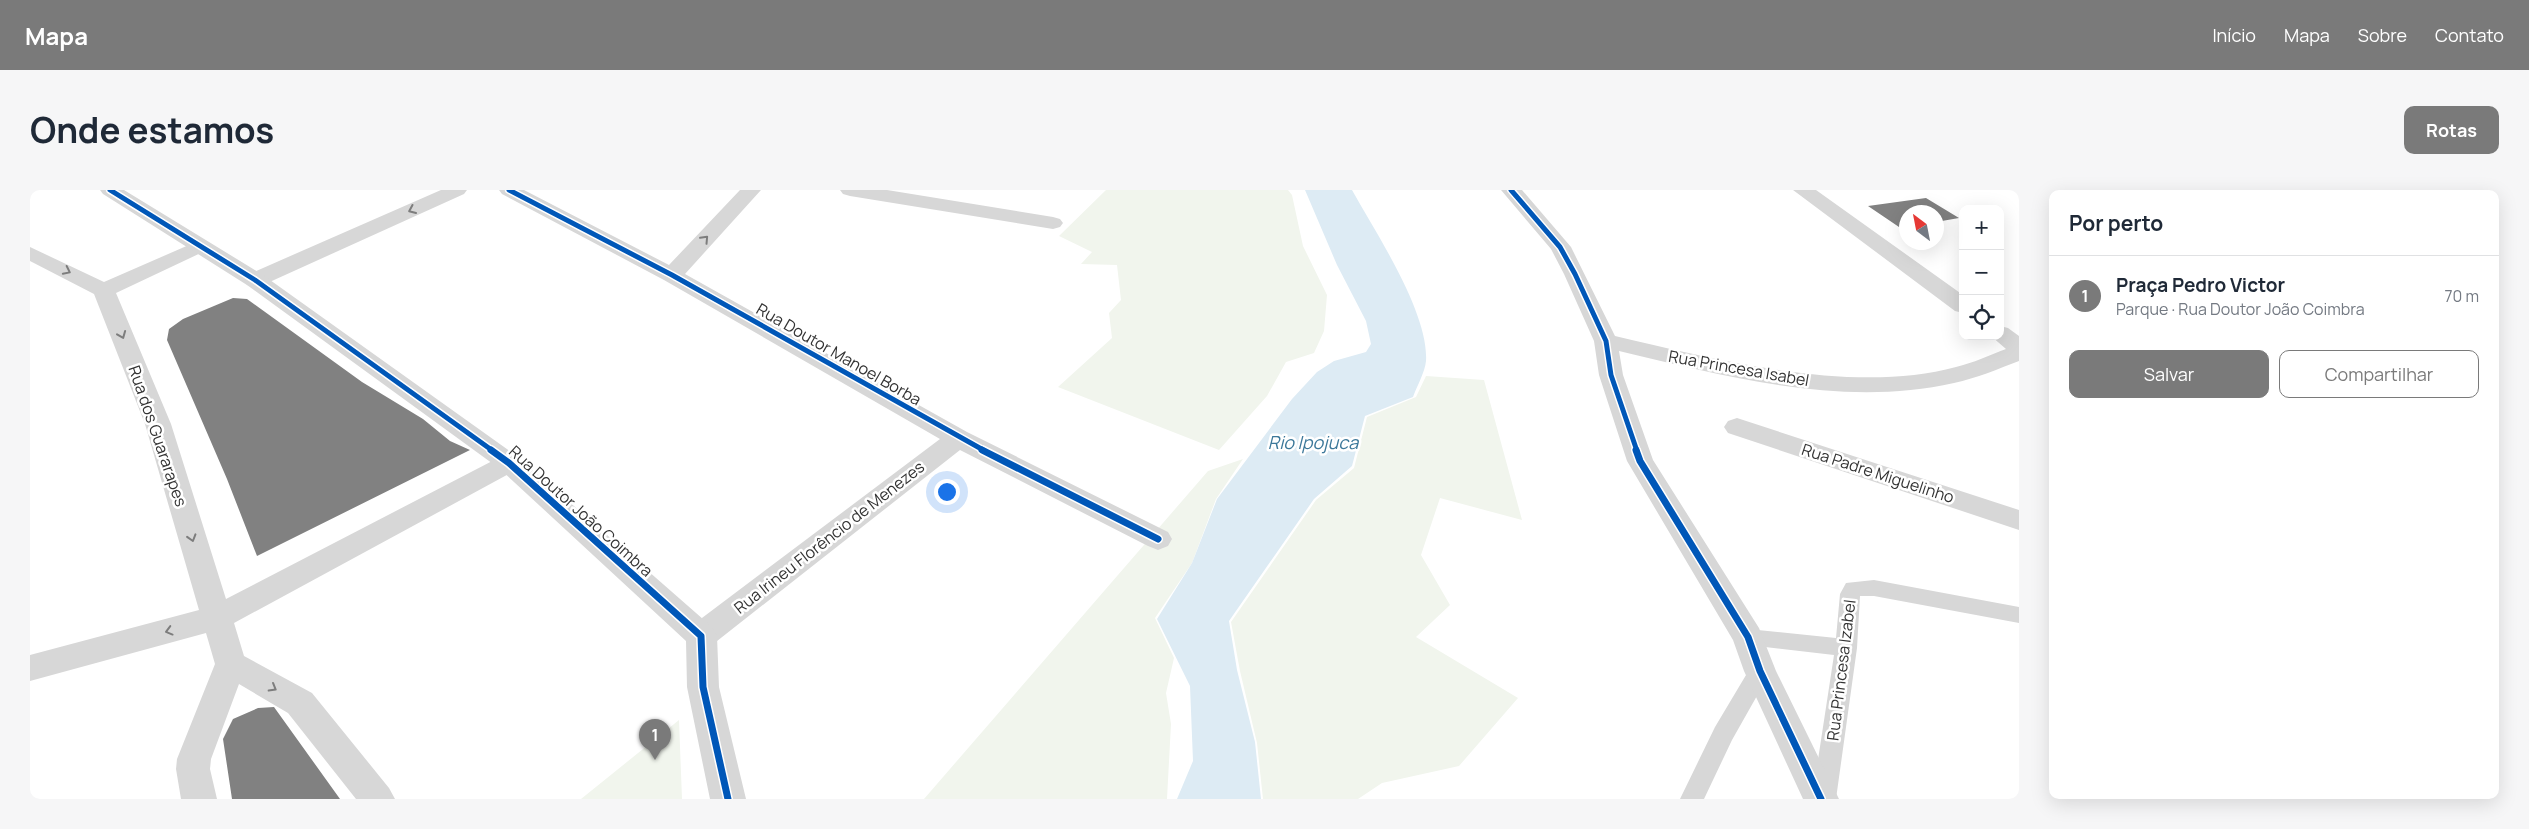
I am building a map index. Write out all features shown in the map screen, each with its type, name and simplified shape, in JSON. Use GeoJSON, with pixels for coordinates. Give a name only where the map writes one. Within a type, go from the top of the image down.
{"type":"FeatureCollection","features":[{"type":"Feature","properties":{"kind":"street"},"geometry":{"type":"LineString","coordinates":[[110,190],[198,247],[255,280],[457,190]]}},
{"type":"Feature","properties":{"kind":"street","name":"Rua Doutor Manoel Borba"},"geometry":{"type":"LineString","coordinates":[[508,190],[672,275],[958,438],[1158,539]]}},
{"type":"Feature","properties":{"kind":"street"},"geometry":{"type":"LineString","coordinates":[[672,275],[751,190]]}},
{"type":"Feature","properties":{"kind":"street"},"geometry":{"type":"LineString","coordinates":[[850,190],[1053,224]]}},
{"type":"Feature","properties":{"kind":"street"},"geometry":{"type":"LineString","coordinates":[[1511,190],[1560,247],[1575,274],[1606,341],[1610,375],[1640,461],[1748,638],[1760,671],[1822,799]]}},
{"type":"Feature","properties":{"kind":"street"},"geometry":{"type":"LineString","coordinates":[[1803,190],[1959,303]]}},
{"type":"Feature","properties":{"kind":"street"},"geometry":{"type":"LineString","coordinates":[[30,253],[104,290],[198,247]]}},
{"type":"Feature","properties":{"kind":"street","name":"Rua Doutor João Coimbra"},"geometry":{"type":"LineString","coordinates":[[255,280],[509,463],[701,636]]}},
{"type":"Feature","properties":{"kind":"street","name":"Rua dos Guararapes"},"geometry":{"type":"LineString","coordinates":[[104,290],[158,424],[231,664]]}},
{"type":"Feature","properties":{"kind":"street"},"geometry":{"type":"LineString","coordinates":[[2004,336],[2019,347]]}},
{"type":"Feature","properties":{"kind":"street","name":"Rua Princesa Isabel"},"geometry":{"type":"LineString","coordinates":[[1606,341],[1737,371],[1804,381],[1868,385],[1906,384],[1950,377],[2019,352]]}},
{"type":"Feature","properties":{"kind":"street","name":"Rua Padre Miguelinho"},"geometry":{"type":"LineString","coordinates":[[1737,427],[2019,520]]}},
{"type":"Feature","properties":{"kind":"street","name":"Rua Irineu Florêncio de Menezes"},"geometry":{"type":"LineString","coordinates":[[701,636],[958,438]]}},
{"type":"Feature","properties":{"kind":"street"},"geometry":{"type":"LineString","coordinates":[[30,668],[216,618],[509,463]]}},
{"type":"Feature","properties":{"kind":"street"},"geometry":{"type":"LineString","coordinates":[[701,636],[703,688],[728,799]]}},
{"type":"Feature","properties":{"kind":"street"},"geometry":{"type":"LineString","coordinates":[[199,799],[193,769],[194,759],[231,664],[300,703],[377,799]]}},
{"type":"Feature","properties":{"kind":"lane","name":"Rua Princesa Izabel"},"geometry":{"type":"LineString","coordinates":[[1822,799],[1846,648],[1850,594],[1853,589],[1874,588],[2019,615]]}},
{"type":"Feature","properties":{"kind":"lane"},"geometry":{"type":"LineString","coordinates":[[1748,638],[1846,648]]}},
{"type":"Feature","properties":{"kind":"lane"},"geometry":{"type":"LineString","coordinates":[[1692,799],[1723,734],[1760,671]]}},
{"type":"Feature","properties":{"kind":"shaded area"},"geometry":{"type":"Polygon","coordinates":[[[1106,190],[1288,190],[1292,195],[1303,246],[1327,295],[1324,331],[1314,353],[1286,362],[1267,396],[1219,450],[1058,387],[1112,338],[1109,313],[1121,300],[1117,265],[1081,264],[1092,252],[1059,236],[1106,190]]]}},
{"type":"Feature","properties":{"kind":"shaded area"},"geometry":{"type":"Polygon","coordinates":[[[1426,376],[1484,380],[1522,520],[1440,498],[1421,555],[1450,605],[1416,637],[1518,698],[1459,766],[1382,783],[1358,799],[1263,799],[1257,743],[1231,622],[1316,500],[1354,468],[1367,417],[1416,397],[1426,376]]]}},
{"type":"Feature","properties":{"kind":"shaded area"},"geometry":{"type":"Polygon","coordinates":[[[1243,459],[1216,499],[1192,563],[1155,618],[1174,658],[1166,693],[1171,724],[1167,799],[924,799],[1208,471],[1243,459]]]}},
{"type":"Feature","properties":{"kind":"shaded area"},"geometry":{"type":"Polygon","coordinates":[[[679,720],[682,799],[581,799],[679,720]]]}},
{"type":"Feature","properties":{"kind":"water","name":"Rio Ipojuca"},"geometry":{"type":"Polygon","coordinates":[[[1305,190],[1352,190],[1387,250],[1410,297],[1425,342],[1426,361],[1423,374],[1413,397],[1365,416],[1352,466],[1314,499],[1229,621],[1237,670],[1255,742],[1261,799],[1177,799],[1193,761],[1190,686],[1157,619],[1192,563],[1217,499],[1292,399],[1317,372],[1334,361],[1366,352],[1371,344],[1366,321],[1337,265],[1305,190]]]}},
{"type":"Feature","properties":{"kind":"building"},"geometry":{"type":"Polygon","coordinates":[[[1926,198],[1938,205],[1899,205],[1899,227],[1868,206],[1926,198]]]}},
{"type":"Feature","properties":{"kind":"building"},"geometry":{"type":"Polygon","coordinates":[[[1944,209],[1959,218],[1944,221],[1944,209]]]}},
{"type":"Feature","properties":{"kind":"building"},"geometry":{"type":"Polygon","coordinates":[[[233,298],[247,299],[362,382],[423,419],[450,441],[470,450],[257,556],[227,479],[167,340],[169,329],[183,319],[233,298]]]}},
{"type":"Feature","properties":{"kind":"building"},"geometry":{"type":"Polygon","coordinates":[[[274,707],[340,799],[232,799],[223,739],[233,719],[258,708],[274,707]]]}},
{"type":"Feature","properties":{"kind":"cycle path"},"geometry":{"type":"LineString","coordinates":[[110,190],[255,280],[509,463],[701,636],[703,687],[728,799]]}},
{"type":"Feature","properties":{"kind":"cycle path"},"geometry":{"type":"LineString","coordinates":[[509,190],[672,275],[958,438],[1158,539]]}},
{"type":"Feature","properties":{"kind":"cycle path"},"geometry":{"type":"LineString","coordinates":[[1511,190],[1560,247],[1575,274],[1606,341],[1611,375],[1640,461],[1748,637],[1760,671],[1821,799]]}},
{"type":"Feature","properties":{"kind":"place","name":"Praça Pedro Victor"},"geometry":{"type":"Point","coordinates":[655,760]}}]}
